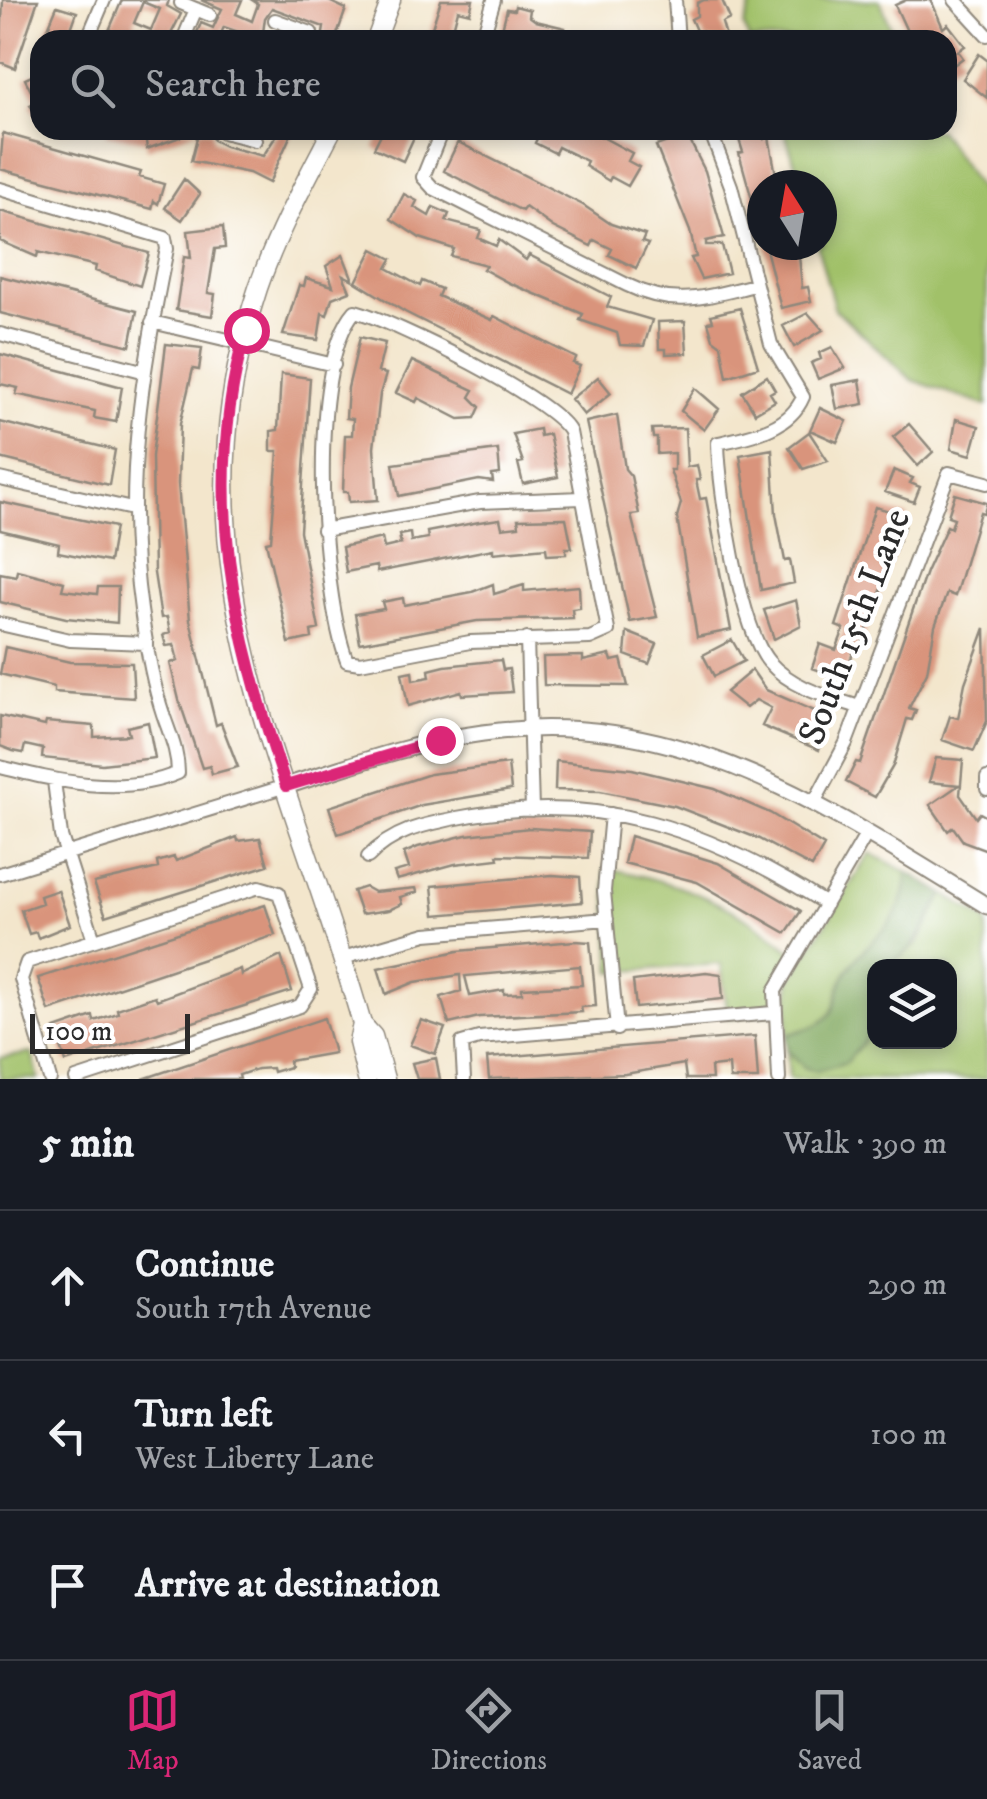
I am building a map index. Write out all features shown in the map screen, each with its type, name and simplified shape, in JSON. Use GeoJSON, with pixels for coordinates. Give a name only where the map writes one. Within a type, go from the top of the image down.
{"type":"FeatureCollection","features":[{"type":"Feature","properties":{"kind":"main road"},"geometry":{"type":"LineString","coordinates":[[380,30],[391,0]]}},
{"type":"Feature","properties":{"kind":"main road"},"geometry":{"type":"LineString","coordinates":[[327,140],[272,249],[243,342],[224,482],[227,556],[250,680],[362,1024],[373,1036],[385,1079]]}},
{"type":"Feature","properties":{"kind":"main road"},"geometry":{"type":"LineString","coordinates":[[362,1024],[358,1042],[368,1079]]}},
{"type":"Feature","properties":{"kind":"street"},"geometry":{"type":"LineString","coordinates":[[91,30],[104,0]]}},
{"type":"Feature","properties":{"kind":"street"},"geometry":{"type":"LineString","coordinates":[[485,30],[494,0]]}},
{"type":"Feature","properties":{"kind":"street"},"geometry":{"type":"LineString","coordinates":[[675,0],[677,30]]}},
{"type":"Feature","properties":{"kind":"street"},"geometry":{"type":"LineString","coordinates":[[955,0],[987,35]]}},
{"type":"Feature","properties":{"kind":"street"},"geometry":{"type":"LineString","coordinates":[[181,3],[210,15]]}},
{"type":"Feature","properties":{"kind":"street"},"geometry":{"type":"LineString","coordinates":[[187,30],[196,10]]}},
{"type":"Feature","properties":{"kind":"street"},"geometry":{"type":"LineString","coordinates":[[280,30],[280,22],[302,30]]}},
{"type":"Feature","properties":{"kind":"street"},"geometry":{"type":"LineString","coordinates":[[438,140],[423,177],[433,188],[648,295],[684,301],[755,285]]}},
{"type":"Feature","properties":{"kind":"street"},"geometry":{"type":"LineString","coordinates":[[714,140],[730,186],[771,344],[803,397],[798,410],[761,434],[718,443],[731,536],[755,642],[788,679],[859,707]]}},
{"type":"Feature","properties":{"kind":"street"},"geometry":{"type":"LineString","coordinates":[[0,189],[165,238],[167,248],[142,371],[133,442],[132,510],[146,643],[178,755],[178,772],[139,784],[54,780],[0,767]]}},
{"type":"Feature","properties":{"kind":"street"},"geometry":{"type":"LineString","coordinates":[[356,311],[530,396],[562,419],[570,432],[608,630],[590,638],[470,642],[360,663],[347,662],[323,530],[334,365],[346,321],[356,311]]}},
{"type":"Feature","properties":{"kind":"street"},"geometry":{"type":"LineString","coordinates":[[152,322],[334,365]]}},
{"type":"Feature","properties":{"kind":"street"},"geometry":{"type":"LineString","coordinates":[[0,334],[142,371]]}},
{"type":"Feature","properties":{"kind":"street","name":"South 15th Lane"},"geometry":{"type":"LineString","coordinates":[[815,801],[846,743],[949,473],[987,483]]}},
{"type":"Feature","properties":{"kind":"street"},"geometry":{"type":"LineString","coordinates":[[0,479],[132,510]]}},
{"type":"Feature","properties":{"kind":"street"},"geometry":{"type":"LineString","coordinates":[[323,530],[480,502],[582,498]]}},
{"type":"Feature","properties":{"kind":"street"},"geometry":{"type":"LineString","coordinates":[[0,624],[70,640],[146,643]]}},
{"type":"Feature","properties":{"kind":"street"},"geometry":{"type":"LineString","coordinates":[[527,639],[532,810]]}},
{"type":"Feature","properties":{"kind":"street"},"geometry":{"type":"LineString","coordinates":[[0,874],[416,745],[530,728],[640,736],[724,759],[815,801],[987,906]]}},
{"type":"Feature","properties":{"kind":"street"},"geometry":{"type":"LineString","coordinates":[[54,780],[56,817],[94,940]]}},
{"type":"Feature","properties":{"kind":"street"},"geometry":{"type":"LineString","coordinates":[[368,857],[400,832],[483,812],[611,814],[678,829],[728,847],[826,904]]}},
{"type":"Feature","properties":{"kind":"street"},"geometry":{"type":"LineString","coordinates":[[611,814],[605,871],[618,1028]]}},
{"type":"Feature","properties":{"kind":"street"},"geometry":{"type":"LineString","coordinates":[[779,1079],[775,991],[866,835]]}},
{"type":"Feature","properties":{"kind":"street"},"geometry":{"type":"LineString","coordinates":[[50,1079],[21,979],[27,962],[259,887],[279,893],[311,989],[309,998],[300,1006],[76,1079]]}},
{"type":"Feature","properties":{"kind":"street"},"geometry":{"type":"LineString","coordinates":[[343,958],[426,934],[607,919]]}},
{"type":"Feature","properties":{"kind":"street"},"geometry":{"type":"LineString","coordinates":[[464,1079],[462,1043],[773,1013]]}},
{"type":"Feature","properties":{"kind":"green space"},"geometry":{"type":"Polygon","coordinates":[[[753,0],[880,0],[892,30],[745,30],[753,0]]]}},
{"type":"Feature","properties":{"kind":"green space"},"geometry":{"type":"Polygon","coordinates":[[[787,140],[946,140],[987,201],[987,406],[912,380],[835,309],[821,260],[837,260],[837,170],[797,170],[787,140]]]}},
{"type":"Feature","properties":{"kind":"green space"},"geometry":{"type":"Polygon","coordinates":[[[870,853],[907,872],[900,908],[852,964],[829,1016],[787,1036],[790,981],[870,853]]]}},
{"type":"Feature","properties":{"kind":"green space"},"geometry":{"type":"Polygon","coordinates":[[[605,868],[657,880],[706,898],[752,922],[795,954],[773,1013],[728,1018],[721,964],[612,972],[605,868]]]}},
{"type":"Feature","properties":{"kind":"green space"},"geometry":{"type":"Polygon","coordinates":[[[907,872],[944,894],[917,940],[899,959],[867,959],[867,1037],[847,1062],[817,1071],[805,1068],[787,1050],[787,1036],[829,1016],[852,964],[892,920],[905,892],[907,872]]]}},
{"type":"Feature","properties":{"kind":"green space"},"geometry":{"type":"Polygon","coordinates":[[[944,894],[987,921],[987,1079],[789,1079],[787,1050],[804,1058],[834,1059],[846,1053],[867,1022],[867,1049],[957,1049],[957,959],[896,959],[917,945],[944,894]]]}},
{"type":"Feature","properties":{"kind":"green space"},"geometry":{"type":"Polygon","coordinates":[[[32,1053],[39,1079],[0,1079],[0,1058],[32,1053]]]}},
{"type":"Feature","properties":{"kind":"building"},"geometry":{"type":"Polygon","coordinates":[[[3,0],[38,0],[15,68],[0,62],[3,0]]]}},
{"type":"Feature","properties":{"kind":"building"},"geometry":{"type":"Polygon","coordinates":[[[122,0],[169,0],[167,6],[181,14],[173,30],[151,30],[109,30],[122,0]],[[143,2],[134,23],[151,30],[160,9],[143,2]]]}},
{"type":"Feature","properties":{"kind":"building"},"geometry":{"type":"Polygon","coordinates":[[[201,0],[242,0],[236,14],[252,21],[258,4],[252,0],[327,0],[346,9],[339,30],[324,30],[272,8],[263,30],[224,27],[198,30],[201,23],[213,28],[222,9],[201,0]]]}},
{"type":"Feature","properties":{"kind":"building"},"geometry":{"type":"Polygon","coordinates":[[[441,0],[473,0],[470,13],[458,10],[453,29],[456,30],[431,30],[441,0]]]}},
{"type":"Feature","properties":{"kind":"building"},"geometry":{"type":"Polygon","coordinates":[[[722,0],[730,19],[722,23],[724,30],[696,30],[691,19],[697,16],[697,3],[722,0]]]}},
{"type":"Feature","properties":{"kind":"building"},"geometry":{"type":"Polygon","coordinates":[[[906,0],[931,0],[943,28],[948,24],[953,30],[906,30],[895,5],[906,0]]]}},
{"type":"Feature","properties":{"kind":"building"},"geometry":{"type":"Polygon","coordinates":[[[57,6],[77,12],[71,30],[47,30],[57,6]]]}},
{"type":"Feature","properties":{"kind":"building"},"geometry":{"type":"Polygon","coordinates":[[[515,6],[530,10],[529,16],[536,21],[564,30],[502,30],[507,9],[514,10],[515,6]]]}},
{"type":"Feature","properties":{"kind":"building"},"geometry":{"type":"Polygon","coordinates":[[[957,36],[965,46],[958,51],[963,58],[957,62],[957,36]]]}},
{"type":"Feature","properties":{"kind":"building"},"geometry":{"type":"Polygon","coordinates":[[[979,54],[987,60],[987,98],[963,79],[979,54]]]}},
{"type":"Feature","properties":{"kind":"building"},"geometry":{"type":"Polygon","coordinates":[[[3,133],[141,172],[139,177],[164,184],[158,204],[154,201],[152,209],[0,169],[3,133]]]}},
{"type":"Feature","properties":{"kind":"building"},"geometry":{"type":"Polygon","coordinates":[[[140,140],[172,140],[147,149],[146,141],[140,140]]]}},
{"type":"Feature","properties":{"kind":"building"},"geometry":{"type":"Polygon","coordinates":[[[196,140],[213,140],[263,156],[273,140],[288,140],[269,183],[249,173],[191,161],[196,140]]]}},
{"type":"Feature","properties":{"kind":"building"},"geometry":{"type":"Polygon","coordinates":[[[378,140],[413,140],[403,161],[374,148],[378,140]]]}},
{"type":"Feature","properties":{"kind":"building"},"geometry":{"type":"Polygon","coordinates":[[[608,140],[632,153],[628,161],[639,167],[628,186],[611,177],[609,181],[585,166],[587,161],[558,147],[555,153],[535,143],[608,140]]]}},
{"type":"Feature","properties":{"kind":"building"},"geometry":{"type":"Polygon","coordinates":[[[690,140],[705,171],[724,237],[706,241],[706,245],[722,245],[729,273],[701,279],[691,258],[696,257],[690,231],[656,146],[690,140]]]}},
{"type":"Feature","properties":{"kind":"building"},"geometry":{"type":"Polygon","coordinates":[[[739,140],[770,140],[775,170],[747,170],[747,182],[739,153],[743,152],[739,140]]]}},
{"type":"Feature","properties":{"kind":"building"},"geometry":{"type":"Polygon","coordinates":[[[458,142],[583,205],[611,224],[645,235],[642,242],[648,244],[636,268],[609,255],[612,249],[594,240],[591,246],[525,207],[522,211],[444,171],[458,142]]]}},
{"type":"Feature","properties":{"kind":"building"},"geometry":{"type":"Polygon","coordinates":[[[184,179],[200,194],[182,220],[165,208],[184,179]]]}},
{"type":"Feature","properties":{"kind":"building"},"geometry":{"type":"Polygon","coordinates":[[[404,194],[417,201],[414,207],[429,216],[433,207],[449,214],[446,221],[481,230],[478,238],[496,246],[499,240],[526,260],[529,255],[611,297],[607,307],[652,320],[644,346],[620,345],[617,333],[580,320],[583,314],[509,283],[483,269],[486,265],[451,256],[454,249],[420,238],[391,219],[404,194]]]}},
{"type":"Feature","properties":{"kind":"building"},"geometry":{"type":"Polygon","coordinates":[[[0,211],[149,253],[140,286],[95,271],[96,266],[38,252],[37,257],[0,241],[0,211]]]}},
{"type":"Feature","properties":{"kind":"building"},"geometry":{"type":"Polygon","coordinates":[[[223,227],[225,248],[215,249],[208,293],[215,294],[212,316],[176,310],[184,257],[191,258],[188,231],[223,227]]]}},
{"type":"Feature","properties":{"kind":"building"},"geometry":{"type":"Polygon","coordinates":[[[373,249],[392,259],[387,268],[420,286],[422,281],[441,289],[438,296],[492,320],[494,316],[576,358],[573,363],[580,366],[567,394],[405,312],[356,282],[373,249]]]}},
{"type":"Feature","properties":{"kind":"building"},"geometry":{"type":"Polygon","coordinates":[[[343,255],[353,280],[343,275],[350,291],[332,298],[327,315],[322,313],[318,340],[283,335],[299,285],[304,286],[306,278],[333,286],[326,266],[343,255]]]}},
{"type":"Feature","properties":{"kind":"building"},"geometry":{"type":"Polygon","coordinates":[[[769,260],[799,260],[802,288],[808,287],[811,301],[781,308],[769,260]]]}},
{"type":"Feature","properties":{"kind":"building"},"geometry":{"type":"Polygon","coordinates":[[[0,276],[137,311],[130,346],[0,313],[0,276]]]}},
{"type":"Feature","properties":{"kind":"building"},"geometry":{"type":"Polygon","coordinates":[[[740,308],[758,367],[727,377],[721,345],[713,339],[708,322],[713,321],[711,315],[740,308]]]}},
{"type":"Feature","properties":{"kind":"building"},"geometry":{"type":"Polygon","coordinates":[[[808,313],[823,330],[794,347],[783,326],[808,313]]]}},
{"type":"Feature","properties":{"kind":"building"},"geometry":{"type":"Polygon","coordinates":[[[685,321],[687,353],[666,354],[666,349],[659,349],[658,322],[685,321]]]}},
{"type":"Feature","properties":{"kind":"building"},"geometry":{"type":"Polygon","coordinates":[[[360,337],[385,343],[378,372],[386,374],[374,448],[378,500],[349,502],[348,492],[343,492],[345,435],[352,435],[353,419],[346,418],[348,388],[360,337]]]}},
{"type":"Feature","properties":{"kind":"building"},"geometry":{"type":"Polygon","coordinates":[[[166,344],[202,348],[199,370],[193,369],[180,424],[178,484],[190,620],[216,725],[221,723],[238,767],[212,774],[210,766],[202,768],[179,700],[170,663],[178,661],[174,645],[166,646],[163,635],[170,633],[167,617],[161,618],[154,573],[152,456],[166,344]]]}},
{"type":"Feature","properties":{"kind":"building"},"geometry":{"type":"Polygon","coordinates":[[[832,347],[845,368],[818,379],[811,363],[821,359],[819,353],[832,347]]]}},
{"type":"Feature","properties":{"kind":"building"},"geometry":{"type":"Polygon","coordinates":[[[0,354],[122,387],[116,422],[94,418],[95,411],[16,394],[18,388],[0,384],[0,354]]]}},
{"type":"Feature","properties":{"kind":"building"},"geometry":{"type":"Polygon","coordinates":[[[412,361],[474,390],[470,397],[480,407],[475,418],[459,419],[418,398],[416,402],[396,393],[412,361]]]}},
{"type":"Feature","properties":{"kind":"building"},"geometry":{"type":"Polygon","coordinates":[[[281,374],[310,378],[300,531],[319,629],[311,631],[312,638],[289,643],[266,542],[271,541],[278,451],[271,451],[271,431],[278,430],[281,374]]]}},
{"type":"Feature","properties":{"kind":"building"},"geometry":{"type":"Polygon","coordinates":[[[767,376],[775,390],[770,393],[775,401],[755,413],[742,392],[767,376]]]}},
{"type":"Feature","properties":{"kind":"building"},"geometry":{"type":"Polygon","coordinates":[[[598,377],[611,393],[584,415],[571,399],[598,377]]]}},
{"type":"Feature","properties":{"kind":"building"},"geometry":{"type":"Polygon","coordinates":[[[860,380],[864,404],[837,409],[832,385],[860,380]]]}},
{"type":"Feature","properties":{"kind":"building"},"geometry":{"type":"Polygon","coordinates":[[[695,388],[719,409],[704,430],[681,411],[695,388]]]}},
{"type":"Feature","properties":{"kind":"building"},"geometry":{"type":"Polygon","coordinates":[[[820,408],[847,421],[837,442],[810,430],[820,408]]]}},
{"type":"Feature","properties":{"kind":"building"},"geometry":{"type":"Polygon","coordinates":[[[617,415],[625,469],[631,476],[639,514],[631,515],[657,617],[630,622],[586,422],[617,415]]]}},
{"type":"Feature","properties":{"kind":"building"},"geometry":{"type":"Polygon","coordinates":[[[956,419],[979,426],[971,455],[951,449],[956,419]]]}},
{"type":"Feature","properties":{"kind":"building"},"geometry":{"type":"Polygon","coordinates":[[[0,422],[115,450],[109,485],[0,458],[0,422]]]}},
{"type":"Feature","properties":{"kind":"building"},"geometry":{"type":"Polygon","coordinates":[[[909,424],[933,452],[918,466],[893,437],[909,424]]]}},
{"type":"Feature","properties":{"kind":"building"},"geometry":{"type":"Polygon","coordinates":[[[685,428],[687,467],[697,465],[700,499],[706,498],[731,630],[697,637],[677,517],[681,503],[670,470],[674,470],[674,453],[657,454],[657,438],[653,438],[652,429],[685,428]]]}},
{"type":"Feature","properties":{"kind":"building"},"geometry":{"type":"Polygon","coordinates":[[[539,429],[540,436],[549,434],[558,477],[523,484],[518,463],[523,462],[513,434],[539,429]]]}},
{"type":"Feature","properties":{"kind":"building"},"geometry":{"type":"Polygon","coordinates":[[[809,432],[828,461],[803,469],[789,447],[809,432]]]}},
{"type":"Feature","properties":{"kind":"building"},"geometry":{"type":"Polygon","coordinates":[[[772,449],[776,514],[785,561],[790,560],[794,583],[761,590],[740,455],[772,449]]]}},
{"type":"Feature","properties":{"kind":"building"},"geometry":{"type":"Polygon","coordinates":[[[498,450],[500,474],[492,475],[493,482],[479,480],[399,496],[393,464],[498,450]]]}},
{"type":"Feature","properties":{"kind":"building"},"geometry":{"type":"Polygon","coordinates":[[[894,470],[913,478],[910,483],[920,487],[914,502],[885,492],[894,470]]]}},
{"type":"Feature","properties":{"kind":"building"},"geometry":{"type":"Polygon","coordinates":[[[955,494],[987,503],[984,513],[980,512],[955,596],[947,593],[935,626],[927,672],[909,708],[916,710],[912,720],[907,719],[893,766],[875,797],[846,782],[856,762],[860,763],[926,572],[947,526],[951,528],[954,518],[948,516],[955,494]]]}},
{"type":"Feature","properties":{"kind":"building"},"geometry":{"type":"Polygon","coordinates":[[[0,502],[115,527],[109,562],[58,552],[59,544],[0,530],[0,502]]]}},
{"type":"Feature","properties":{"kind":"building"},"geometry":{"type":"Polygon","coordinates":[[[875,507],[908,516],[861,646],[856,644],[844,679],[812,668],[820,644],[836,650],[844,629],[836,626],[875,507]]]}},
{"type":"Feature","properties":{"kind":"building"},"geometry":{"type":"Polygon","coordinates":[[[566,518],[572,548],[566,548],[566,554],[547,555],[546,548],[493,553],[493,549],[377,572],[376,566],[346,572],[342,547],[382,538],[384,548],[401,544],[399,535],[410,533],[411,541],[428,538],[427,532],[500,519],[502,528],[519,526],[518,519],[566,518]]]}},
{"type":"Feature","properties":{"kind":"building"},"geometry":{"type":"Polygon","coordinates":[[[17,570],[64,582],[62,590],[97,594],[98,587],[118,587],[117,623],[66,618],[0,602],[0,573],[16,576],[17,570]]]}},
{"type":"Feature","properties":{"kind":"building"},"geometry":{"type":"Polygon","coordinates":[[[493,584],[494,594],[524,585],[524,591],[579,586],[580,608],[572,609],[573,618],[477,621],[360,643],[355,614],[384,609],[382,602],[403,598],[404,605],[493,584]]]}},
{"type":"Feature","properties":{"kind":"building"},"geometry":{"type":"Polygon","coordinates":[[[796,600],[801,625],[774,639],[764,610],[796,600]]]}},
{"type":"Feature","properties":{"kind":"building"},"geometry":{"type":"Polygon","coordinates":[[[985,628],[987,721],[974,751],[942,740],[950,716],[958,718],[965,683],[985,628]]]}},
{"type":"Feature","properties":{"kind":"building"},"geometry":{"type":"Polygon","coordinates":[[[627,632],[657,644],[649,664],[625,655],[627,632]]]}},
{"type":"Feature","properties":{"kind":"building"},"geometry":{"type":"Polygon","coordinates":[[[732,640],[744,661],[714,676],[703,655],[732,640]]]}},
{"type":"Feature","properties":{"kind":"building"},"geometry":{"type":"Polygon","coordinates":[[[5,647],[70,662],[132,663],[134,698],[54,692],[54,687],[0,674],[5,647]]]}},
{"type":"Feature","properties":{"kind":"building"},"geometry":{"type":"Polygon","coordinates":[[[610,655],[612,661],[621,659],[628,686],[544,685],[543,657],[583,656],[583,661],[610,655]]]}},
{"type":"Feature","properties":{"kind":"building"},"geometry":{"type":"Polygon","coordinates":[[[501,660],[503,670],[509,669],[512,692],[462,695],[461,691],[408,706],[402,673],[412,671],[413,680],[430,677],[429,670],[445,666],[501,660]]]}},
{"type":"Feature","properties":{"kind":"building"},"geometry":{"type":"Polygon","coordinates":[[[752,670],[766,690],[826,716],[819,750],[762,726],[771,708],[756,700],[746,708],[726,692],[752,670]]]}},
{"type":"Feature","properties":{"kind":"building"},"geometry":{"type":"Polygon","coordinates":[[[0,716],[45,726],[46,722],[94,726],[94,737],[129,735],[127,727],[148,722],[155,758],[102,764],[42,758],[43,749],[25,745],[23,753],[13,751],[0,746],[0,716]]]}},
{"type":"Feature","properties":{"kind":"building"},"geometry":{"type":"Polygon","coordinates":[[[936,758],[963,760],[960,795],[976,818],[980,813],[987,817],[987,850],[963,841],[953,827],[948,831],[930,805],[959,785],[929,782],[936,758]]]}},
{"type":"Feature","properties":{"kind":"building"},"geometry":{"type":"Polygon","coordinates":[[[556,761],[632,769],[715,789],[770,813],[824,846],[812,867],[757,838],[675,806],[600,791],[555,790],[556,761]]]}},
{"type":"Feature","properties":{"kind":"building"},"geometry":{"type":"Polygon","coordinates":[[[508,764],[511,790],[422,805],[338,834],[329,807],[430,774],[508,764]]]}},
{"type":"Feature","properties":{"kind":"building"},"geometry":{"type":"Polygon","coordinates":[[[530,828],[590,832],[588,858],[497,855],[498,859],[455,864],[397,880],[394,872],[409,868],[404,853],[418,847],[466,835],[530,828]]]}},
{"type":"Feature","properties":{"kind":"building"},"geometry":{"type":"Polygon","coordinates":[[[630,836],[718,863],[801,911],[786,933],[697,882],[624,863],[630,836]]]}},
{"type":"Feature","properties":{"kind":"building"},"geometry":{"type":"Polygon","coordinates":[[[237,837],[238,841],[260,838],[268,865],[106,916],[94,883],[158,868],[157,862],[174,857],[176,861],[237,837]]]}},
{"type":"Feature","properties":{"kind":"building"},"geometry":{"type":"Polygon","coordinates":[[[552,875],[580,877],[582,902],[435,915],[432,886],[552,875]]]}},
{"type":"Feature","properties":{"kind":"building"},"geometry":{"type":"Polygon","coordinates":[[[365,887],[374,892],[416,888],[417,892],[400,897],[402,904],[389,910],[361,914],[353,891],[365,887]]]}},
{"type":"Feature","properties":{"kind":"building"},"geometry":{"type":"Polygon","coordinates":[[[58,890],[70,925],[38,938],[36,932],[29,934],[21,910],[42,903],[40,896],[58,890]]]}},
{"type":"Feature","properties":{"kind":"building"},"geometry":{"type":"Polygon","coordinates":[[[265,905],[275,935],[49,1011],[38,978],[265,905]]]}},
{"type":"Feature","properties":{"kind":"building"},"geometry":{"type":"Polygon","coordinates":[[[590,942],[596,1006],[581,1007],[582,1012],[479,1017],[449,1024],[441,997],[461,991],[460,975],[415,982],[386,994],[378,968],[458,951],[590,942]],[[580,966],[465,976],[470,996],[582,985],[580,966]]]}},
{"type":"Feature","properties":{"kind":"building"},"geometry":{"type":"Polygon","coordinates":[[[281,956],[292,991],[66,1062],[55,1029],[93,1016],[94,1021],[118,1013],[117,1009],[155,996],[157,1000],[240,969],[241,975],[281,956]]]}},
{"type":"Feature","properties":{"kind":"building"},"geometry":{"type":"Polygon","coordinates":[[[706,972],[721,974],[723,999],[636,1008],[633,981],[706,972]]]}},
{"type":"Feature","properties":{"kind":"building"},"geometry":{"type":"Polygon","coordinates":[[[324,1018],[334,1053],[289,1061],[290,1067],[273,1072],[272,1068],[257,1069],[239,1075],[240,1079],[143,1079],[324,1018]]]}},
{"type":"Feature","properties":{"kind":"building"},"geometry":{"type":"Polygon","coordinates":[[[421,1020],[445,1028],[435,1054],[410,1045],[421,1020]]]}},
{"type":"Feature","properties":{"kind":"building"},"geometry":{"type":"Polygon","coordinates":[[[755,1036],[758,1079],[730,1079],[729,1065],[711,1067],[712,1079],[686,1079],[684,1064],[625,1074],[489,1079],[487,1058],[755,1036]]]}},
{"type":"Feature","properties":{"kind":"building"},"geometry":{"type":"Polygon","coordinates":[[[436,1058],[440,1079],[417,1079],[412,1063],[436,1058]]]}},
{"type":"Feature","properties":{"kind":"route"},"geometry":{"type":"LineString","coordinates":[[246,330],[229,422],[224,482],[227,556],[250,680],[286,786],[440,740]]}}]}
